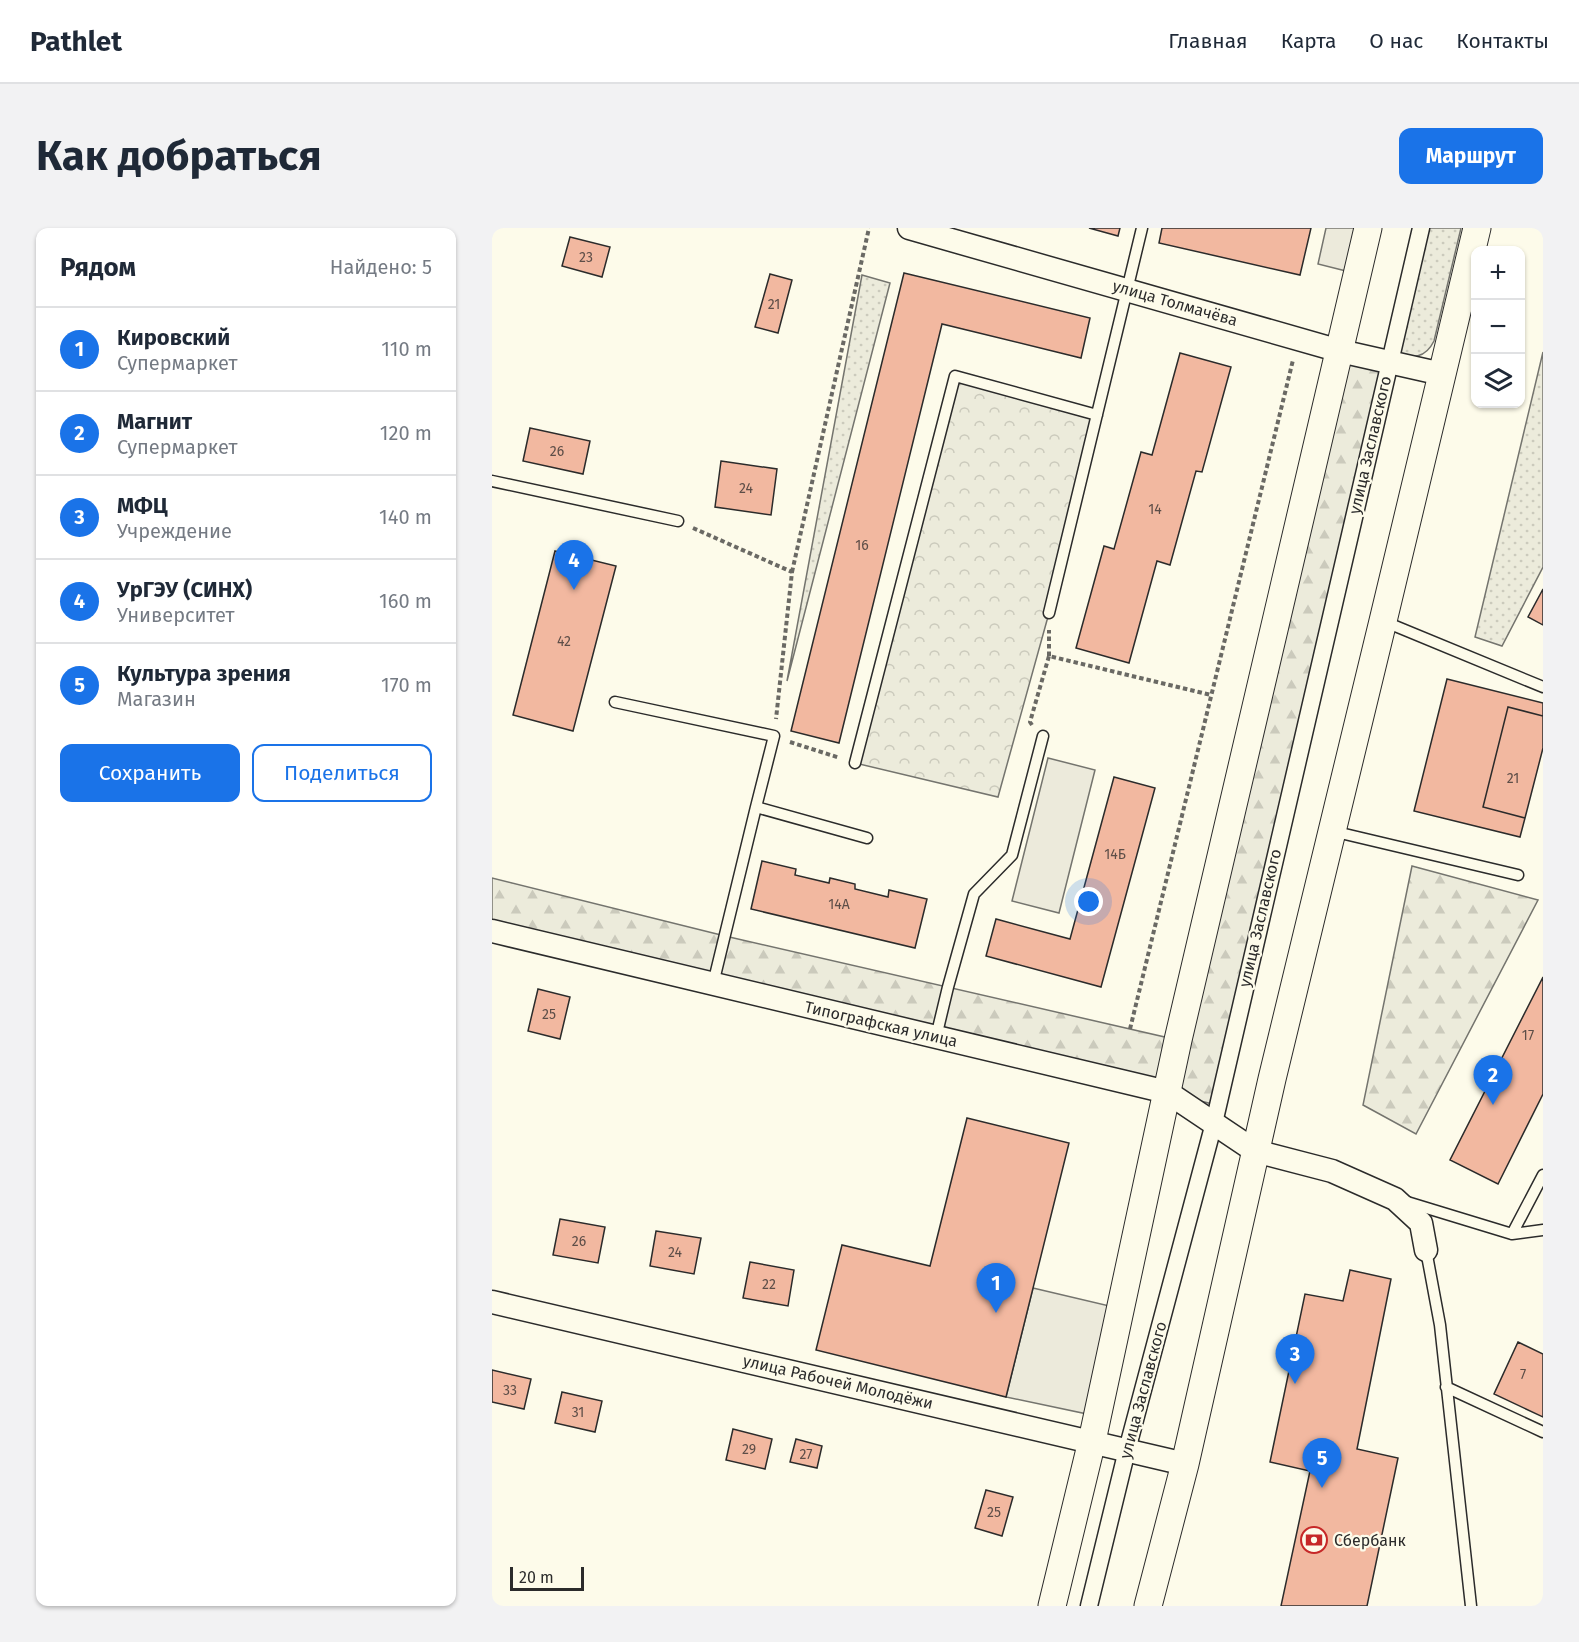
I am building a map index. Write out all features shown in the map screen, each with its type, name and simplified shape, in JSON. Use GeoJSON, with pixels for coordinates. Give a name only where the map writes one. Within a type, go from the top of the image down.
{"type":"FeatureCollection","features":[{"type":"Feature","properties":{"kind":"street","name":"улица Толмачёва"},"geometry":{"type":"LineString","coordinates":[[909,228],[1340,351],[1442,374]]}},
{"type":"Feature","properties":{"kind":"street"},"geometry":{"type":"LineString","coordinates":[[1052,1606],[1092,1442],[1167,1092],[1368,228]]}},
{"type":"Feature","properties":{"kind":"street","name":"улица Заславского"},"geometry":{"type":"LineString","coordinates":[[1089,1606],[1214,1123],[1421,228]]}},
{"type":"Feature","properties":{"kind":"street"},"geometry":{"type":"LineString","coordinates":[[1148,1606],[1185,1464],[1255,1151],[1477,228]]}},
{"type":"Feature","properties":{"kind":"street","name":"Типографская улица"},"geometry":{"type":"LineString","coordinates":[[492,931],[1167,1092],[1255,1151]]}},
{"type":"Feature","properties":{"kind":"street"},"geometry":{"type":"LineString","coordinates":[[1255,1151],[1332,1171],[1395,1199],[1421,1223],[1426,1250]]}},
{"type":"Feature","properties":{"kind":"street","name":"улица Рабочей Молодёжи"},"geometry":{"type":"LineString","coordinates":[[492,1302],[1185,1464]]}},
{"type":"Feature","properties":{"kind":"lane"},"geometry":{"type":"LineString","coordinates":[[1049,613],[1142,228]]}},
{"type":"Feature","properties":{"kind":"lane"},"geometry":{"type":"LineString","coordinates":[[855,763],[955,376],[1097,416]]}},
{"type":"Feature","properties":{"kind":"lane"},"geometry":{"type":"LineString","coordinates":[[492,481],[678,521]]}},
{"type":"Feature","properties":{"kind":"lane"},"geometry":{"type":"LineString","coordinates":[[1383,621],[1543,687]]}},
{"type":"Feature","properties":{"kind":"lane"},"geometry":{"type":"LineString","coordinates":[[615,702],[774,736],[713,984]]}},
{"type":"Feature","properties":{"kind":"lane"},"geometry":{"type":"LineString","coordinates":[[936,1037],[974,894],[1012,855],[1043,736]]}},
{"type":"Feature","properties":{"kind":"lane"},"geometry":{"type":"LineString","coordinates":[[756,807],[867,838]]}},
{"type":"Feature","properties":{"kind":"lane"},"geometry":{"type":"LineString","coordinates":[[1332,831],[1518,875]]}},
{"type":"Feature","properties":{"kind":"lane"},"geometry":{"type":"LineString","coordinates":[[1512,1234],[1543,1175]]}},
{"type":"Feature","properties":{"kind":"lane"},"geometry":{"type":"LineString","coordinates":[[1395,1199],[1512,1234],[1543,1230]]}},
{"type":"Feature","properties":{"kind":"lane"},"geometry":{"type":"LineString","coordinates":[[1426,1250],[1440,1325],[1471,1606]]}},
{"type":"Feature","properties":{"kind":"lane"},"geometry":{"type":"LineString","coordinates":[[1446,1387],[1543,1432]]}},
{"type":"Feature","properties":{"kind":"path"},"geometry":{"type":"LineString","coordinates":[[855,763],[774,736],[792,572],[869,228]]}},
{"type":"Feature","properties":{"kind":"path"},"geometry":{"type":"LineString","coordinates":[[1130,1029],[1298,339]]}},
{"type":"Feature","properties":{"kind":"path"},"geometry":{"type":"LineString","coordinates":[[678,521],[792,572]]}},
{"type":"Feature","properties":{"kind":"path"},"geometry":{"type":"LineString","coordinates":[[1043,736],[1030,722],[1049,656],[1049,613]]}},
{"type":"Feature","properties":{"kind":"path"},"geometry":{"type":"LineString","coordinates":[[1049,656],[1211,695]]}},
{"type":"Feature","properties":{"kind":"green space"},"geometry":{"type":"Polygon","coordinates":[[[1421,228],[1461,228],[1434,341],[1421,355],[1391,354],[1421,228]]]}},
{"type":"Feature","properties":{"kind":"green space"},"geometry":{"type":"Polygon","coordinates":[[[862,275],[890,283],[787,681],[862,275]]]}},
{"type":"Feature","properties":{"kind":"green space"},"geometry":{"type":"Polygon","coordinates":[[[1340,351],[1389,362],[1217,1105],[492,931],[492,878],[725,936],[1178,1040],[1340,351]]]}},
{"type":"Feature","properties":{"kind":"green space"},"geometry":{"type":"Polygon","coordinates":[[[1543,352],[1543,567],[1502,646],[1475,637],[1543,352]]]}},
{"type":"Feature","properties":{"kind":"green space"},"geometry":{"type":"Polygon","coordinates":[[[955,376],[1097,415],[1049,613],[998,797],[855,763],[955,376]]]}},
{"type":"Feature","properties":{"kind":"green space"},"geometry":{"type":"Polygon","coordinates":[[[1412,866],[1538,900],[1416,1134],[1363,1105],[1412,866]]]}},
{"type":"Feature","properties":{"kind":"shaded area"},"geometry":{"type":"Polygon","coordinates":[[[1326,228],[1368,228],[1358,274],[1318,264],[1326,228]]]}},
{"type":"Feature","properties":{"kind":"shaded area"},"geometry":{"type":"Polygon","coordinates":[[[1048,758],[1095,770],[1059,913],[1012,901],[1048,758]]]}},
{"type":"Feature","properties":{"kind":"shaded area"},"geometry":{"type":"Polygon","coordinates":[[[1033,1288],[1118,1308],[1092,1415],[1006,1397],[1033,1288]]]}},
{"type":"Feature","properties":{"kind":"building"},"geometry":{"type":"Polygon","coordinates":[[[1089,228],[1120,228],[1118,236],[1089,228]]]}},
{"type":"Feature","properties":{"kind":"building"},"geometry":{"type":"Polygon","coordinates":[[[1162,228],[1311,228],[1300,275],[1159,243],[1162,228]]]}},
{"type":"Feature","properties":{"kind":"building"},"geometry":{"type":"Polygon","coordinates":[[[570,237],[610,247],[602,277],[562,266],[570,237]]]}},
{"type":"Feature","properties":{"kind":"building"},"geometry":{"type":"Polygon","coordinates":[[[904,273],[1090,318],[1081,358],[942,324],[839,743],[791,731],[904,273]]]}},
{"type":"Feature","properties":{"kind":"building"},"geometry":{"type":"Polygon","coordinates":[[[770,274],[792,280],[778,333],[755,327],[770,274]]]}},
{"type":"Feature","properties":{"kind":"building"},"geometry":{"type":"Polygon","coordinates":[[[1180,353],[1231,367],[1202,472],[1196,471],[1170,565],[1157,561],[1129,663],[1076,648],[1104,546],[1114,549],[1141,452],[1152,455],[1180,353]]]}},
{"type":"Feature","properties":{"kind":"building"},"geometry":{"type":"Polygon","coordinates":[[[530,428],[590,441],[583,474],[523,461],[530,428]]]}},
{"type":"Feature","properties":{"kind":"building"},"geometry":{"type":"Polygon","coordinates":[[[721,461],[777,469],[771,515],[715,507],[721,461]]]}},
{"type":"Feature","properties":{"kind":"building"},"geometry":{"type":"Polygon","coordinates":[[[555,551],[616,566],[573,731],[513,715],[555,551]]]}},
{"type":"Feature","properties":{"kind":"building"},"geometry":{"type":"Polygon","coordinates":[[[1543,589],[1543,625],[1528,617],[1543,589]]]}},
{"type":"Feature","properties":{"kind":"building"},"geometry":{"type":"Polygon","coordinates":[[[1447,679],[1543,703],[1543,716],[1508,707],[1483,807],[1525,818],[1520,837],[1414,811],[1447,679]]]}},
{"type":"Feature","properties":{"kind":"building"},"geometry":{"type":"Polygon","coordinates":[[[1508,707],[1543,716],[1543,748],[1525,818],[1483,807],[1508,707]]]}},
{"type":"Feature","properties":{"kind":"building"},"geometry":{"type":"Polygon","coordinates":[[[1114,777],[1155,788],[1101,987],[986,956],[996,919],[1070,939],[1114,777]]]}},
{"type":"Feature","properties":{"kind":"building"},"geometry":{"type":"Polygon","coordinates":[[[762,861],[796,869],[795,875],[829,883],[830,878],[855,884],[855,889],[888,897],[889,890],[927,899],[915,948],[751,909],[762,861]]]}},
{"type":"Feature","properties":{"kind":"building"},"geometry":{"type":"Polygon","coordinates":[[[1543,977],[1543,1094],[1498,1184],[1450,1160],[1543,977]]]}},
{"type":"Feature","properties":{"kind":"building"},"geometry":{"type":"Polygon","coordinates":[[[538,989],[570,997],[560,1039],[528,1031],[538,989]]]}},
{"type":"Feature","properties":{"kind":"building"},"geometry":{"type":"Polygon","coordinates":[[[967,1118],[1069,1143],[1006,1397],[816,1350],[842,1245],[930,1266],[967,1118]]]}},
{"type":"Feature","properties":{"kind":"building"},"geometry":{"type":"Polygon","coordinates":[[[560,1219],[605,1227],[598,1263],[553,1255],[560,1219]]]}},
{"type":"Feature","properties":{"kind":"building"},"geometry":{"type":"Polygon","coordinates":[[[656,1231],[701,1238],[694,1274],[650,1266],[656,1231]]]}},
{"type":"Feature","properties":{"kind":"building"},"geometry":{"type":"Polygon","coordinates":[[[750,1262],[794,1270],[788,1306],[743,1298],[750,1262]]]}},
{"type":"Feature","properties":{"kind":"building"},"geometry":{"type":"Polygon","coordinates":[[[1350,1270],[1391,1279],[1357,1449],[1398,1458],[1367,1606],[1281,1606],[1310,1471],[1270,1462],[1305,1294],[1343,1301],[1350,1270]]]}},
{"type":"Feature","properties":{"kind":"building"},"geometry":{"type":"Polygon","coordinates":[[[1518,1342],[1543,1354],[1543,1417],[1494,1394],[1518,1342]]]}},
{"type":"Feature","properties":{"kind":"building"},"geometry":{"type":"Polygon","coordinates":[[[492,1370],[531,1379],[524,1409],[492,1402],[492,1370]]]}},
{"type":"Feature","properties":{"kind":"building"},"geometry":{"type":"Polygon","coordinates":[[[562,1392],[602,1401],[595,1432],[555,1423],[562,1392]]]}},
{"type":"Feature","properties":{"kind":"building"},"geometry":{"type":"Polygon","coordinates":[[[733,1429],[772,1439],[765,1469],[726,1460],[733,1429]]]}},
{"type":"Feature","properties":{"kind":"building"},"geometry":{"type":"Polygon","coordinates":[[[796,1439],[822,1446],[817,1468],[790,1462],[796,1439]]]}},
{"type":"Feature","properties":{"kind":"building"},"geometry":{"type":"Polygon","coordinates":[[[986,1490],[1013,1497],[1002,1536],[975,1528],[986,1490]]]}},
{"type":"Feature","properties":{"kind":"place","name":"УрГЭУ (СИНХ)"},"geometry":{"type":"Point","coordinates":[574,590]}},
{"type":"Feature","properties":{"kind":"place","name":"Магнит"},"geometry":{"type":"Point","coordinates":[1493,1105]}},
{"type":"Feature","properties":{"kind":"place","name":"Кировский"},"geometry":{"type":"Point","coordinates":[996,1313]}},
{"type":"Feature","properties":{"kind":"place","name":"МФЦ"},"geometry":{"type":"Point","coordinates":[1295,1384]}},
{"type":"Feature","properties":{"kind":"place","name":"Культура зрения"},"geometry":{"type":"Point","coordinates":[1322,1488]}},
{"type":"Feature","properties":{"kind":"place","name":"Сбербанк"},"geometry":{"type":"Point","coordinates":[1314,1540]}}]}
